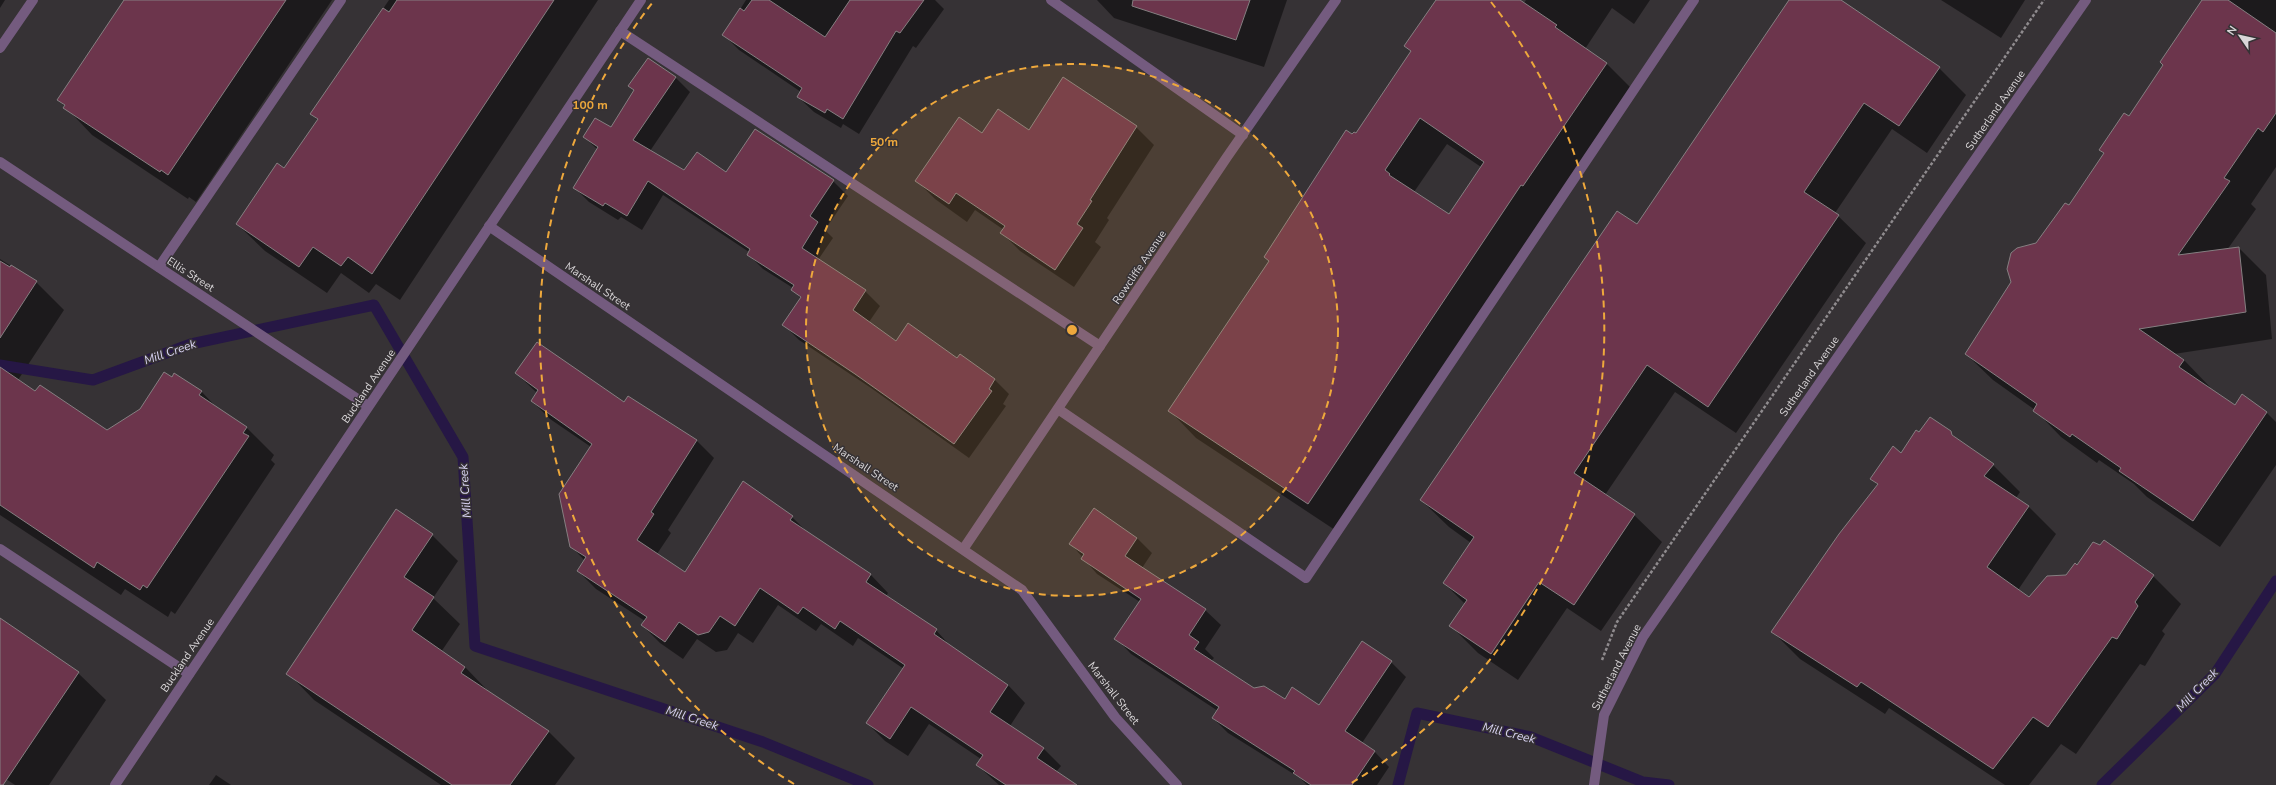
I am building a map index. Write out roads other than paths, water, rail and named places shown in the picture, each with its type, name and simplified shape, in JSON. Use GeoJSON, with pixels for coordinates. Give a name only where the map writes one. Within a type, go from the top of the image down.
{"type":"FeatureCollection","features":[{"type":"Feature","properties":{"kind":"street"},"geometry":{"type":"LineString","coordinates":[[0,48],[33,0]]}},
{"type":"Feature","properties":{"kind":"street"},"geometry":{"type":"LineString","coordinates":[[159,267],[341,0]]}},
{"type":"Feature","properties":{"kind":"street","name":"Buckland Avenue"},"geometry":{"type":"LineString","coordinates":[[115,785],[641,0]]}},
{"type":"Feature","properties":{"kind":"street"},"geometry":{"type":"LineString","coordinates":[[1051,0],[1243,135]]}},
{"type":"Feature","properties":{"kind":"street","name":"Rowcliffe Avenue"},"geometry":{"type":"LineString","coordinates":[[964,548],[1336,0]]}},
{"type":"Feature","properties":{"kind":"street"},"geometry":{"type":"LineString","coordinates":[[1058,409],[1306,578],[1694,0]]}},
{"type":"Feature","properties":{"kind":"street","name":"Sutherland Avenue"},"geometry":{"type":"LineString","coordinates":[[1594,785],[1604,715],[1643,637],[2086,0]]}},
{"type":"Feature","properties":{"kind":"street"},"geometry":{"type":"LineString","coordinates":[[620,31],[1100,346]]}},
{"type":"Feature","properties":{"kind":"street","name":"Ellis Street"},"geometry":{"type":"LineString","coordinates":[[0,162],[368,406]]}},
{"type":"Feature","properties":{"kind":"street","name":"Marshall Street"},"geometry":{"type":"LineString","coordinates":[[489,226],[964,548],[1022,590],[1115,717],[1177,785]]}},
{"type":"Feature","properties":{"kind":"street"},"geometry":{"type":"LineString","coordinates":[[0,549],[189,674]]}},
{"type":"Feature","properties":{"kind":"waterway","name":"Mill Creek"},"geometry":{"type":"LineString","coordinates":[[0,365],[93,380],[191,344],[374,305],[463,457],[475,646],[763,742],[868,785]]}},
{"type":"Feature","properties":{"kind":"waterway","name":"Mill Creek"},"geometry":{"type":"LineString","coordinates":[[2102,785],[2215,674],[2276,581]]}},
{"type":"Feature","properties":{"kind":"waterway","name":"Mill Creek"},"geometry":{"type":"LineString","coordinates":[[1398,785],[1417,713],[1531,737],[1643,782],[1669,785]]}}]}
